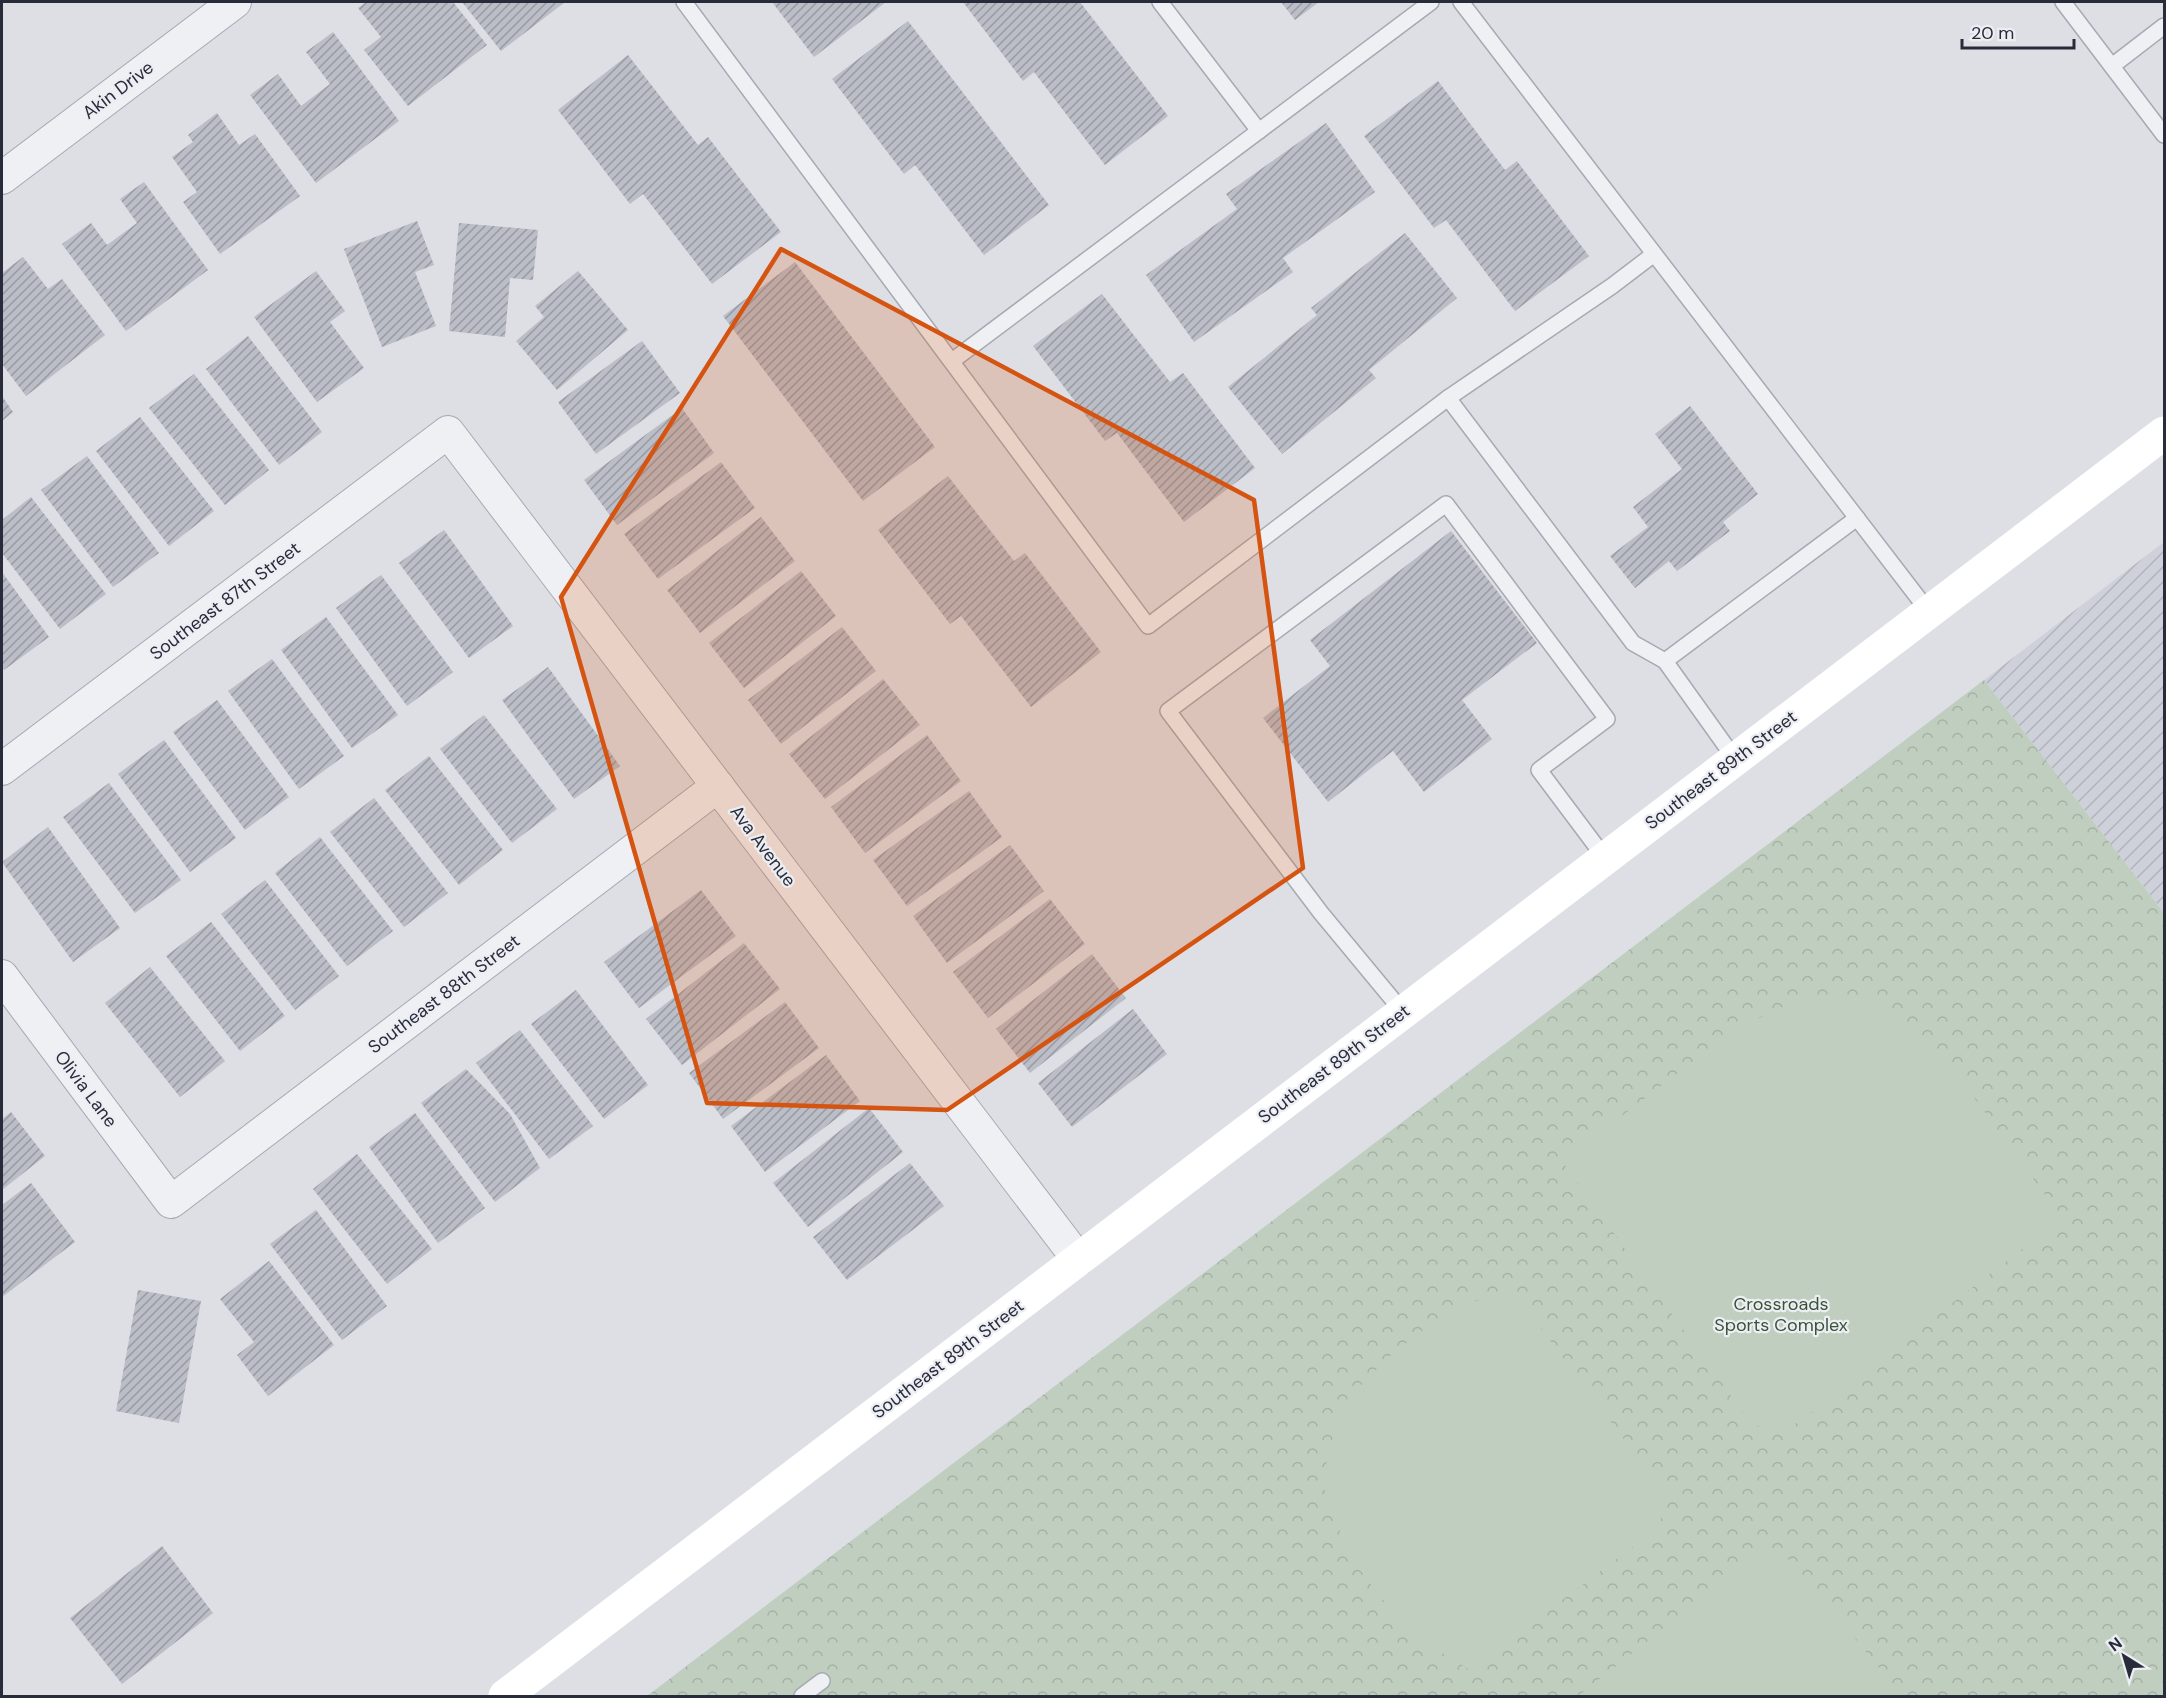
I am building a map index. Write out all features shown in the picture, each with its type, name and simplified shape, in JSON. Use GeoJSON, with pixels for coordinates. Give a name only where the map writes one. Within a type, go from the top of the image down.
{"type":"FeatureCollection","features":[{"type":"Feature","properties":{"kind":"main road","name":"Southeast 89th Street"},"geometry":{"type":"LineString","coordinates":[[505,1696],[2164,433]]}},
{"type":"Feature","properties":{"kind":"street","name":"Akin Drive"},"geometry":{"type":"LineString","coordinates":[[2,178],[235,2]]}},
{"type":"Feature","properties":{"kind":"street","name":"Southeast 87th Street"},"geometry":{"type":"LineString","coordinates":[[2,770],[448,432]]}},
{"type":"Feature","properties":{"kind":"street","name":"Ava Avenue"},"geometry":{"type":"LineString","coordinates":[[448,432],[1078,1259]]}},
{"type":"Feature","properties":{"kind":"street","name":"Southeast 88th Street"},"geometry":{"type":"LineString","coordinates":[[171,1202],[718,786]]}},
{"type":"Feature","properties":{"kind":"street","name":"Olivia Lane"},"geometry":{"type":"LineString","coordinates":[[2,976],[171,1202]]}},
{"type":"Feature","properties":{"kind":"lane"},"geometry":{"type":"LineString","coordinates":[[684,2],[1148,626],[1448,398],[1612,286],[1654,254]]}},
{"type":"Feature","properties":{"kind":"lane"},"geometry":{"type":"LineString","coordinates":[[1160,2],[1258,131]]}},
{"type":"Feature","properties":{"kind":"lane"},"geometry":{"type":"LineString","coordinates":[[952,361],[1431,2]]}},
{"type":"Feature","properties":{"kind":"lane"},"geometry":{"type":"LineString","coordinates":[[1461,2],[1929,612]]}},
{"type":"Feature","properties":{"kind":"lane"},"geometry":{"type":"LineString","coordinates":[[2063,2],[2164,135]]}},
{"type":"Feature","properties":{"kind":"lane"},"geometry":{"type":"LineString","coordinates":[[2112,66],[2164,26]]}},
{"type":"Feature","properties":{"kind":"lane"},"geometry":{"type":"LineString","coordinates":[[1448,398],[1633,643],[1665,661],[1735,759]]}},
{"type":"Feature","properties":{"kind":"lane"},"geometry":{"type":"LineString","coordinates":[[1404,1012],[1320,913],[1168,711],[1446,504],[1607,719],[1539,770],[1605,858]]}},
{"type":"Feature","properties":{"kind":"lane"},"geometry":{"type":"LineString","coordinates":[[1665,661],[1857,518]]}},
{"type":"Feature","properties":{"kind":"lane"},"geometry":{"type":"LineString","coordinates":[[802,1696],[822,1681]]}},
{"type":"Feature","properties":{"kind":"highlighted area"},"geometry":{"type":"Polygon","coordinates":[[[781,249],[1254,500],[1303,868],[947,1110],[707,1103],[561,597],[781,249]]]}},
{"type":"Feature","properties":{"kind":"shaded area"},"geometry":{"type":"Polygon","coordinates":[[[2164,542],[2164,913],[1984,680],[2164,542]]]}},
{"type":"Feature","properties":{"kind":"green space","name":"Crossroads Sports Complex"},"geometry":{"type":"Polygon","coordinates":[[[1984,680],[2164,913],[2164,1696],[647,1696],[1984,680]]]}},
{"type":"Feature","properties":{"kind":"green space"},"geometry":{"type":"Polygon","coordinates":[[[1810,994],[1888,1006],[1943,1055],[2062,1218],[1802,1420],[1786,1429],[1752,1425],[1562,1161],[1738,1028],[1810,994]]]}},
{"type":"Feature","properties":{"kind":"green space"},"geometry":{"type":"Polygon","coordinates":[[[1515,1294],[1665,1494],[1660,1526],[1470,1670],[1408,1632],[1349,1556],[1322,1482],[1340,1407],[1391,1355],[1457,1304],[1515,1294]]]}},
{"type":"Feature","properties":{"kind":"green space"},"geometry":{"type":"Polygon","coordinates":[[[1757,1555],[1791,1560],[1902,1696],[1578,1696],[1757,1555]]]}},
{"type":"Feature","properties":{"kind":"building"},"geometry":{"type":"Polygon","coordinates":[[[366,2],[453,2],[487,45],[408,106],[364,50],[381,37],[358,8],[366,2]]]}},
{"type":"Feature","properties":{"kind":"building"},"geometry":{"type":"Polygon","coordinates":[[[462,2],[565,2],[501,51],[462,2]]]}},
{"type":"Feature","properties":{"kind":"building"},"geometry":{"type":"Polygon","coordinates":[[[772,2],[886,2],[814,57],[772,2]]]}},
{"type":"Feature","properties":{"kind":"building"},"geometry":{"type":"Polygon","coordinates":[[[963,2],[1080,2],[1168,116],[1105,165],[1034,72],[1023,81],[963,2]]]}},
{"type":"Feature","properties":{"kind":"building"},"geometry":{"type":"Polygon","coordinates":[[[1281,2],[1319,2],[1295,20],[1281,2]]]}},
{"type":"Feature","properties":{"kind":"building"},"geometry":{"type":"Polygon","coordinates":[[[908,21],[1049,205],[984,255],[915,165],[904,174],[832,79],[908,21]]]}},
{"type":"Feature","properties":{"kind":"building"},"geometry":{"type":"Polygon","coordinates":[[[333,32],[399,121],[316,183],[250,95],[278,74],[301,106],[330,84],[306,52],[333,32]]]}},
{"type":"Feature","properties":{"kind":"building"},"geometry":{"type":"Polygon","coordinates":[[[628,55],[698,145],[708,137],[781,232],[712,284],[643,194],[630,204],[558,110],[628,55]]]}},
{"type":"Feature","properties":{"kind":"building"},"geometry":{"type":"Polygon","coordinates":[[[1438,81],[1505,170],[1517,161],[1589,256],[1515,311],[1446,220],[1434,228],[1364,136],[1438,81]]]}},
{"type":"Feature","properties":{"kind":"building"},"geometry":{"type":"Polygon","coordinates":[[[217,113],[239,145],[255,134],[300,196],[220,254],[183,202],[197,192],[172,157],[193,142],[188,135],[217,113]]]}},
{"type":"Feature","properties":{"kind":"building"},"geometry":{"type":"Polygon","coordinates":[[[1326,123],[1375,192],[1283,258],[1293,272],[1194,342],[1146,275],[1237,209],[1226,194],[1326,123]]]}},
{"type":"Feature","properties":{"kind":"building"},"geometry":{"type":"Polygon","coordinates":[[[144,182],[208,270],[126,331],[62,244],[91,223],[107,245],[137,223],[120,199],[144,182]]]}},
{"type":"Feature","properties":{"kind":"building"},"geometry":{"type":"Polygon","coordinates":[[[417,221],[434,265],[415,272],[436,326],[382,347],[344,249],[417,221]]]}},
{"type":"Feature","properties":{"kind":"building"},"geometry":{"type":"Polygon","coordinates":[[[459,223],[538,230],[533,280],[510,278],[505,337],[449,331],[459,223]]]}},
{"type":"Feature","properties":{"kind":"building"},"geometry":{"type":"Polygon","coordinates":[[[1405,233],[1457,298],[1369,370],[1376,378],[1282,454],[1228,387],[1317,315],[1311,308],[1405,233]]]}},
{"type":"Feature","properties":{"kind":"building"},"geometry":{"type":"Polygon","coordinates":[[[23,257],[48,289],[62,279],[105,335],[26,396],[2,364],[2,273],[23,257]]]}},
{"type":"Feature","properties":{"kind":"building"},"geometry":{"type":"Polygon","coordinates":[[[795,262],[935,447],[863,501],[723,316],[795,262]]]}},
{"type":"Feature","properties":{"kind":"building"},"geometry":{"type":"Polygon","coordinates":[[[316,271],[345,311],[330,322],[364,368],[317,402],[254,317],[316,271]]]}},
{"type":"Feature","properties":{"kind":"building"},"geometry":{"type":"Polygon","coordinates":[[[578,271],[628,330],[557,390],[516,341],[544,317],[535,306],[578,271]]]}},
{"type":"Feature","properties":{"kind":"building"},"geometry":{"type":"Polygon","coordinates":[[[1102,294],[1170,382],[1183,373],[1255,468],[1184,522],[1117,433],[1105,441],[1033,346],[1102,294]]]}},
{"type":"Feature","properties":{"kind":"building"},"geometry":{"type":"Polygon","coordinates":[[[248,336],[322,432],[279,465],[206,369],[248,336]]]}},
{"type":"Feature","properties":{"kind":"building"},"geometry":{"type":"Polygon","coordinates":[[[642,341],[680,393],[596,454],[558,402],[642,341]]]}},
{"type":"Feature","properties":{"kind":"building"},"geometry":{"type":"Polygon","coordinates":[[[194,374],[269,470],[225,505],[149,408],[194,374]]]}},
{"type":"Feature","properties":{"kind":"building"},"geometry":{"type":"Polygon","coordinates":[[[2,396],[13,412],[2,421],[2,396]]]}},
{"type":"Feature","properties":{"kind":"building"},"geometry":{"type":"Polygon","coordinates":[[[1690,406],[1758,494],[1723,522],[1730,531],[1677,571],[1669,561],[1635,588],[1610,556],[1648,527],[1633,507],[1682,469],[1655,434],[1690,406]]]}},
{"type":"Feature","properties":{"kind":"building"},"geometry":{"type":"Polygon","coordinates":[[[682,408],[714,453],[617,525],[584,480],[682,408]]]}},
{"type":"Feature","properties":{"kind":"building"},"geometry":{"type":"Polygon","coordinates":[[[140,417],[214,511],[169,546],[96,451],[140,417]]]}},
{"type":"Feature","properties":{"kind":"building"},"geometry":{"type":"Polygon","coordinates":[[[87,456],[159,553],[113,587],[41,490],[87,456]]]}},
{"type":"Feature","properties":{"kind":"building"},"geometry":{"type":"Polygon","coordinates":[[[721,462],[755,508],[658,579],[624,534],[721,462]]]}},
{"type":"Feature","properties":{"kind":"building"},"geometry":{"type":"Polygon","coordinates":[[[948,476],[1014,561],[1025,553],[1101,652],[1031,707],[961,616],[950,624],[878,530],[948,476]]]}},
{"type":"Feature","properties":{"kind":"building"},"geometry":{"type":"Polygon","coordinates":[[[31,497],[106,594],[60,629],[2,553],[2,520],[31,497]]]}},
{"type":"Feature","properties":{"kind":"building"},"geometry":{"type":"Polygon","coordinates":[[[761,517],[795,561],[700,633],[667,590],[761,517]]]}},
{"type":"Feature","properties":{"kind":"building"},"geometry":{"type":"Polygon","coordinates":[[[444,530],[513,626],[469,658],[399,563],[444,530]]]}},
{"type":"Feature","properties":{"kind":"building"},"geometry":{"type":"Polygon","coordinates":[[[1451,531],[1537,643],[1462,700],[1492,739],[1424,792],[1393,751],[1328,802],[1263,718],[1330,666],[1310,640],[1451,531]]]}},
{"type":"Feature","properties":{"kind":"building"},"geometry":{"type":"Polygon","coordinates":[[[801,571],[836,616],[744,688],[709,643],[801,571]]]}},
{"type":"Feature","properties":{"kind":"building"},"geometry":{"type":"Polygon","coordinates":[[[2,572],[49,637],[4,670],[2,667],[2,572]]]}},
{"type":"Feature","properties":{"kind":"building"},"geometry":{"type":"Polygon","coordinates":[[[381,575],[453,672],[407,706],[336,608],[381,575]]]}},
{"type":"Feature","properties":{"kind":"building"},"geometry":{"type":"Polygon","coordinates":[[[326,617],[398,715],[352,748],[281,650],[326,617]]]}},
{"type":"Feature","properties":{"kind":"building"},"geometry":{"type":"Polygon","coordinates":[[[842,627],[876,671],[781,744],[748,700],[842,627]]]}},
{"type":"Feature","properties":{"kind":"building"},"geometry":{"type":"Polygon","coordinates":[[[272,659],[344,756],[299,789],[228,691],[272,659]]]}},
{"type":"Feature","properties":{"kind":"building"},"geometry":{"type":"Polygon","coordinates":[[[548,667],[620,766],[574,799],[502,700],[548,667]]]}},
{"type":"Feature","properties":{"kind":"building"},"geometry":{"type":"Polygon","coordinates":[[[883,679],[920,725],[825,799],[789,754],[883,679]]]}},
{"type":"Feature","properties":{"kind":"building"},"geometry":{"type":"Polygon","coordinates":[[[217,700],[289,797],[245,830],[173,732],[217,700]]]}},
{"type":"Feature","properties":{"kind":"building"},"geometry":{"type":"Polygon","coordinates":[[[484,715],[557,809],[512,843],[440,749],[484,715]]]}},
{"type":"Feature","properties":{"kind":"building"},"geometry":{"type":"Polygon","coordinates":[[[927,735],[961,781],[865,853],[831,807],[927,735]]]}},
{"type":"Feature","properties":{"kind":"building"},"geometry":{"type":"Polygon","coordinates":[[[164,740],[236,838],[190,872],[118,774],[164,740]]]}},
{"type":"Feature","properties":{"kind":"building"},"geometry":{"type":"Polygon","coordinates":[[[429,756],[503,850],[459,885],[385,790],[429,756]]]}},
{"type":"Feature","properties":{"kind":"building"},"geometry":{"type":"Polygon","coordinates":[[[109,783],[181,880],[135,913],[63,817],[109,783]]]}},
{"type":"Feature","properties":{"kind":"building"},"geometry":{"type":"Polygon","coordinates":[[[969,791],[1002,837],[907,906],[873,860],[969,791]]]}},
{"type":"Feature","properties":{"kind":"building"},"geometry":{"type":"Polygon","coordinates":[[[374,798],[448,893],[404,927],[330,832],[374,798]]]}},
{"type":"Feature","properties":{"kind":"building"},"geometry":{"type":"Polygon","coordinates":[[[48,827],[120,928],[73,962],[2,862],[48,827]]]}},
{"type":"Feature","properties":{"kind":"building"},"geometry":{"type":"Polygon","coordinates":[[[320,837],[393,931],[347,966],[275,873],[320,837]]]}},
{"type":"Feature","properties":{"kind":"building"},"geometry":{"type":"Polygon","coordinates":[[[1010,845],[1044,891],[947,963],[913,916],[1010,845]]]}},
{"type":"Feature","properties":{"kind":"building"},"geometry":{"type":"Polygon","coordinates":[[[265,880],[339,976],[295,1010],[221,914],[265,880]]]}},
{"type":"Feature","properties":{"kind":"building"},"geometry":{"type":"Polygon","coordinates":[[[701,890],[736,936],[639,1008],[604,962],[701,890]]]}},
{"type":"Feature","properties":{"kind":"building"},"geometry":{"type":"Polygon","coordinates":[[[1050,899],[1085,944],[988,1018],[953,972],[1050,899]]]}},
{"type":"Feature","properties":{"kind":"building"},"geometry":{"type":"Polygon","coordinates":[[[211,922],[285,1016],[240,1051],[166,956],[211,922]]]}},
{"type":"Feature","properties":{"kind":"building"},"geometry":{"type":"Polygon","coordinates":[[[744,943],[780,989],[682,1065],[646,1019],[744,943]]]}},
{"type":"Feature","properties":{"kind":"building"},"geometry":{"type":"Polygon","coordinates":[[[1092,954],[1126,998],[1030,1073],[996,1029],[1092,954]]]}},
{"type":"Feature","properties":{"kind":"building"},"geometry":{"type":"Polygon","coordinates":[[[150,967],[225,1061],[180,1097],[105,1003],[150,967]]]}},
{"type":"Feature","properties":{"kind":"building"},"geometry":{"type":"Polygon","coordinates":[[[576,990],[648,1085],[604,1119],[531,1024],[576,990]]]}},
{"type":"Feature","properties":{"kind":"building"},"geometry":{"type":"Polygon","coordinates":[[[785,1002],[819,1048],[723,1119],[689,1073],[785,1002]]]}},
{"type":"Feature","properties":{"kind":"building"},"geometry":{"type":"Polygon","coordinates":[[[1133,1009],[1167,1054],[1072,1127],[1038,1083],[1133,1009]]]}},
{"type":"Feature","properties":{"kind":"building"},"geometry":{"type":"Polygon","coordinates":[[[520,1030],[593,1126],[549,1159],[476,1063],[520,1030]]]}},
{"type":"Feature","properties":{"kind":"building"},"geometry":{"type":"Polygon","coordinates":[[[826,1055],[860,1101],[765,1172],[731,1126],[826,1055]]]}},
{"type":"Feature","properties":{"kind":"building"},"geometry":{"type":"Polygon","coordinates":[[[466,1069],[510,1114],[540,1168],[495,1202],[421,1103],[466,1069]]]}},
{"type":"Feature","properties":{"kind":"building"},"geometry":{"type":"Polygon","coordinates":[[[869,1108],[903,1152],[808,1227],[773,1183],[869,1108]]]}},
{"type":"Feature","properties":{"kind":"building"},"geometry":{"type":"Polygon","coordinates":[[[11,1112],[45,1156],[2,1190],[2,1119],[11,1112]]]}},
{"type":"Feature","properties":{"kind":"building"},"geometry":{"type":"Polygon","coordinates":[[[415,1113],[485,1208],[438,1243],[369,1147],[415,1113]]]}},
{"type":"Feature","properties":{"kind":"building"},"geometry":{"type":"Polygon","coordinates":[[[357,1154],[432,1249],[387,1284],[313,1189],[357,1154]]]}},
{"type":"Feature","properties":{"kind":"building"},"geometry":{"type":"Polygon","coordinates":[[[910,1163],[944,1206],[847,1280],[813,1237],[910,1163]]]}},
{"type":"Feature","properties":{"kind":"building"},"geometry":{"type":"Polygon","coordinates":[[[31,1183],[75,1242],[2,1297],[2,1205],[31,1183]]]}},
{"type":"Feature","properties":{"kind":"building"},"geometry":{"type":"Polygon","coordinates":[[[316,1210],[387,1306],[342,1340],[270,1244],[316,1210]]]}},
{"type":"Feature","properties":{"kind":"building"},"geometry":{"type":"Polygon","coordinates":[[[269,1261],[334,1345],[268,1396],[237,1355],[254,1342],[220,1299],[269,1261]]]}},
{"type":"Feature","properties":{"kind":"building"},"geometry":{"type":"Polygon","coordinates":[[[138,1290],[201,1301],[179,1423],[116,1411],[138,1290]]]}},
{"type":"Feature","properties":{"kind":"building"},"geometry":{"type":"Polygon","coordinates":[[[162,1546],[213,1613],[122,1684],[70,1618],[162,1546]]]}}]}
